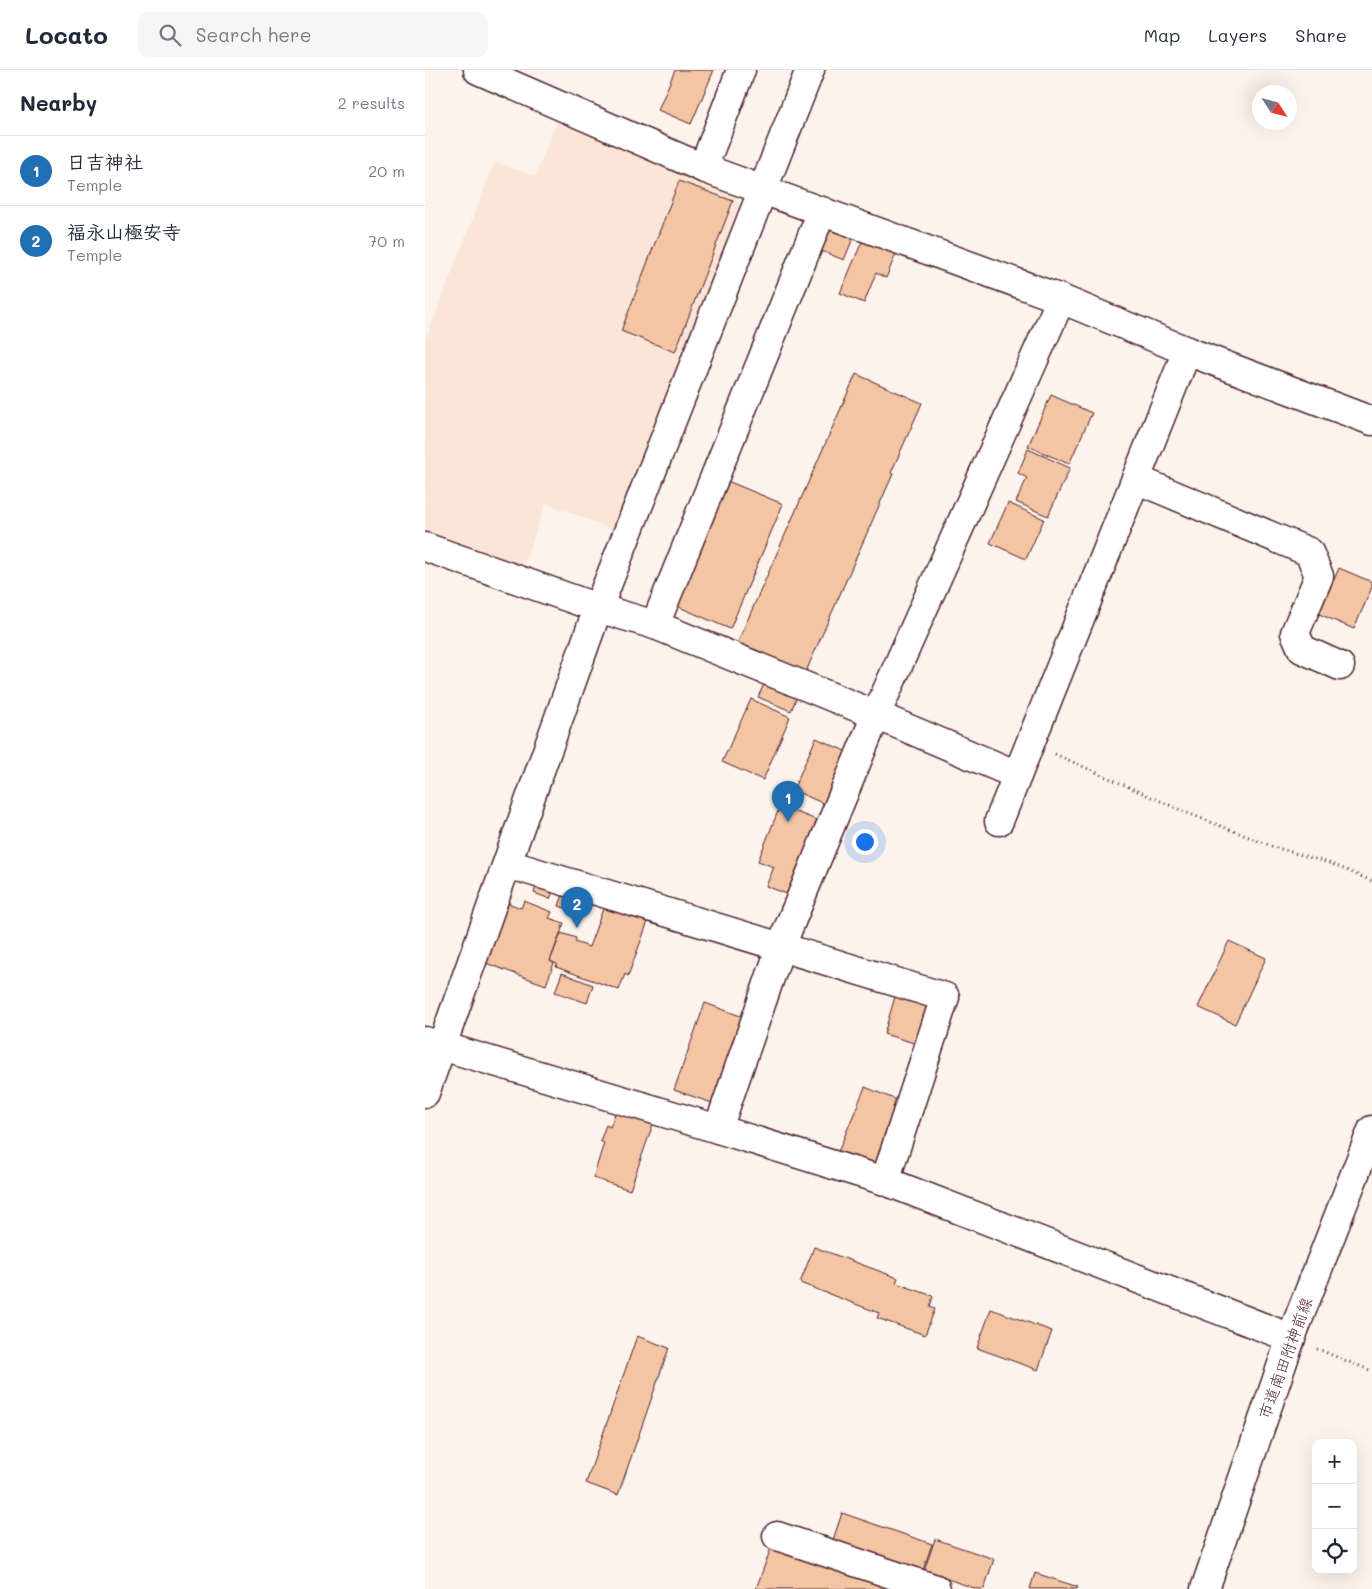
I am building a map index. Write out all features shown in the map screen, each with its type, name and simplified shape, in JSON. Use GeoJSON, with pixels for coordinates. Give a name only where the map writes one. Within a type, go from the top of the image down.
{"type":"FeatureCollection","features":[{"type":"Feature","properties":{"kind":"street"},"geometry":{"type":"LineString","coordinates":[[703,168],[741,70]]}},
{"type":"Feature","properties":{"kind":"street"},"geometry":{"type":"LineString","coordinates":[[425,1094],[433,1044],[508,864],[598,608],[811,70]]}},
{"type":"Feature","properties":{"kind":"street"},"geometry":{"type":"LineString","coordinates":[[490,72],[703,168],[1061,299],[1187,351],[1372,421]]}},
{"type":"Feature","properties":{"kind":"street"},"geometry":{"type":"LineString","coordinates":[[655,625],[822,211]]}},
{"type":"Feature","properties":{"kind":"street"},"geometry":{"type":"LineString","coordinates":[[718,1129],[781,946],[876,715],[1061,299]]}},
{"type":"Feature","properties":{"kind":"street"},"geometry":{"type":"LineString","coordinates":[[999,821],[1187,351]]}},
{"type":"Feature","properties":{"kind":"street"},"geometry":{"type":"LineString","coordinates":[[1136,478],[1309,552],[1319,576],[1295,633],[1302,649],[1340,666]]}},
{"type":"Feature","properties":{"kind":"street"},"geometry":{"type":"LineString","coordinates":[[425,547],[598,608],[655,625],[1017,775]]}},
{"type":"Feature","properties":{"kind":"street"},"geometry":{"type":"LineString","coordinates":[[508,864],[945,997],[885,1181]]}},
{"type":"Feature","properties":{"kind":"street"},"geometry":{"type":"LineString","coordinates":[[433,1044],[885,1181],[1291,1338]]}},
{"type":"Feature","properties":{"kind":"street","name":"市道南田附神前線"},"geometry":{"type":"LineString","coordinates":[[1205,1589],[1291,1338],[1372,1130]]}},
{"type":"Feature","properties":{"kind":"street"},"geometry":{"type":"LineString","coordinates":[[777,1536],[937,1589]]}},
{"type":"Feature","properties":{"kind":"path"},"geometry":{"type":"LineString","coordinates":[[1030,743],[1194,816],[1274,847],[1332,864],[1372,881]]}},
{"type":"Feature","properties":{"kind":"path"},"geometry":{"type":"LineString","coordinates":[[1291,1338],[1372,1371]]}},
{"type":"Feature","properties":{"kind":"shaded area"},"geometry":{"type":"Polygon","coordinates":[[[558,120],[735,197],[741,208],[619,532],[546,503],[520,573],[425,534],[425,341],[495,162],[535,176],[558,120]]]}},
{"type":"Feature","properties":{"kind":"building"},"geometry":{"type":"Polygon","coordinates":[[[675,70],[714,70],[691,124],[658,110],[675,70]]]}},
{"type":"Feature","properties":{"kind":"building"},"geometry":{"type":"Polygon","coordinates":[[[679,181],[733,201],[675,352],[621,331],[679,181]]]}},
{"type":"Feature","properties":{"kind":"building"},"geometry":{"type":"Polygon","coordinates":[[[825,221],[855,233],[844,260],[814,248],[825,221]]]}},
{"type":"Feature","properties":{"kind":"building"},"geometry":{"type":"Polygon","coordinates":[[[864,237],[897,251],[886,278],[876,273],[864,303],[840,293],[864,237]]]}},
{"type":"Feature","properties":{"kind":"building"},"geometry":{"type":"Polygon","coordinates":[[[856,374],[922,403],[891,473],[893,474],[804,676],[736,646],[856,374]]]}},
{"type":"Feature","properties":{"kind":"building"},"geometry":{"type":"Polygon","coordinates":[[[1051,395],[1092,413],[1069,464],[1028,446],[1051,395]]]}},
{"type":"Feature","properties":{"kind":"building"},"geometry":{"type":"Polygon","coordinates":[[[1028,449],[1070,468],[1048,516],[1016,502],[1027,478],[1018,473],[1028,449]]]}},
{"type":"Feature","properties":{"kind":"building"},"geometry":{"type":"Polygon","coordinates":[[[725,480],[783,504],[730,629],[672,604],[725,480]]]}},
{"type":"Feature","properties":{"kind":"building"},"geometry":{"type":"Polygon","coordinates":[[[1008,503],[1044,519],[1026,559],[990,543],[1008,503]]]}},
{"type":"Feature","properties":{"kind":"building"},"geometry":{"type":"Polygon","coordinates":[[[1339,568],[1372,582],[1372,587],[1354,629],[1319,614],[1339,568]]]}},
{"type":"Feature","properties":{"kind":"building"},"geometry":{"type":"Polygon","coordinates":[[[765,682],[797,696],[791,711],[758,697],[765,682]]]}},
{"type":"Feature","properties":{"kind":"building"},"geometry":{"type":"Polygon","coordinates":[[[751,699],[790,717],[763,780],[722,762],[751,699]]]}},
{"type":"Feature","properties":{"kind":"building"},"geometry":{"type":"Polygon","coordinates":[[[816,738],[852,754],[829,806],[793,790],[816,738]]]}},
{"type":"Feature","properties":{"kind":"building"},"geometry":{"type":"Polygon","coordinates":[[[780,806],[822,822],[792,896],[766,886],[774,867],[758,861],[780,806]]]}},
{"type":"Feature","properties":{"kind":"building"},"geometry":{"type":"Polygon","coordinates":[[[538,880],[555,886],[550,899],[534,893],[538,880]]]}},
{"type":"Feature","properties":{"kind":"building"},"geometry":{"type":"Polygon","coordinates":[[[565,889],[581,894],[575,911],[559,906],[565,889]]]}},
{"type":"Feature","properties":{"kind":"building"},"geometry":{"type":"Polygon","coordinates":[[[524,901],[552,912],[549,918],[564,923],[550,961],[554,963],[546,985],[483,962],[505,902],[521,908],[524,901]]]}},
{"type":"Feature","properties":{"kind":"building"},"geometry":{"type":"Polygon","coordinates":[[[604,906],[650,916],[628,976],[625,974],[619,990],[556,967],[557,964],[550,961],[561,933],[576,938],[575,942],[589,947],[604,906]]]}},
{"type":"Feature","properties":{"kind":"building"},"geometry":{"type":"Polygon","coordinates":[[[1229,941],[1266,958],[1235,1024],[1198,1007],[1229,941]]]}},
{"type":"Feature","properties":{"kind":"building"},"geometry":{"type":"Polygon","coordinates":[[[562,973],[593,985],[587,1003],[555,992],[562,973]]]}},
{"type":"Feature","properties":{"kind":"building"},"geometry":{"type":"Polygon","coordinates":[[[897,990],[937,1002],[924,1046],[884,1034],[897,990]]]}},
{"type":"Feature","properties":{"kind":"building"},"geometry":{"type":"Polygon","coordinates":[[[705,1003],[746,1018],[715,1104],[674,1090],[705,1003]]]}},
{"type":"Feature","properties":{"kind":"building"},"geometry":{"type":"Polygon","coordinates":[[[865,1087],[899,1101],[884,1135],[892,1138],[879,1169],[838,1152],[865,1087]]]}},
{"type":"Feature","properties":{"kind":"building"},"geometry":{"type":"Polygon","coordinates":[[[616,1111],[653,1124],[630,1190],[593,1178],[604,1143],[600,1141],[606,1125],[610,1127],[616,1111]]]}},
{"type":"Feature","properties":{"kind":"building"},"geometry":{"type":"Polygon","coordinates":[[[814,1247],[898,1278],[896,1283],[933,1296],[930,1307],[935,1309],[925,1335],[877,1318],[879,1313],[800,1283],[814,1247]]]}},
{"type":"Feature","properties":{"kind":"building"},"geometry":{"type":"Polygon","coordinates":[[[991,1309],[1052,1331],[1038,1370],[977,1348],[991,1309]]]}},
{"type":"Feature","properties":{"kind":"building"},"geometry":{"type":"Polygon","coordinates":[[[637,1336],[669,1348],[618,1495],[586,1483],[637,1336]]]}},
{"type":"Feature","properties":{"kind":"building"},"geometry":{"type":"Polygon","coordinates":[[[842,1513],[932,1544],[921,1576],[831,1546],[842,1513]]]}},
{"type":"Feature","properties":{"kind":"building"},"geometry":{"type":"Polygon","coordinates":[[[935,1539],[994,1559],[984,1589],[977,1589],[924,1571],[935,1539]]]}},
{"type":"Feature","properties":{"kind":"building"},"geometry":{"type":"Polygon","coordinates":[[[772,1545],[899,1589],[756,1589],[772,1545]]]}},
{"type":"Feature","properties":{"kind":"building"},"geometry":{"type":"Polygon","coordinates":[[[1035,1573],[1078,1587],[1077,1589],[1030,1589],[1035,1573]]]}},
{"type":"Feature","properties":{"kind":"place","name":"日吉神社"},"geometry":{"type":"Point","coordinates":[788,822]}},
{"type":"Feature","properties":{"kind":"place","name":"福永山極安寺"},"geometry":{"type":"Point","coordinates":[577,928]}}]}
